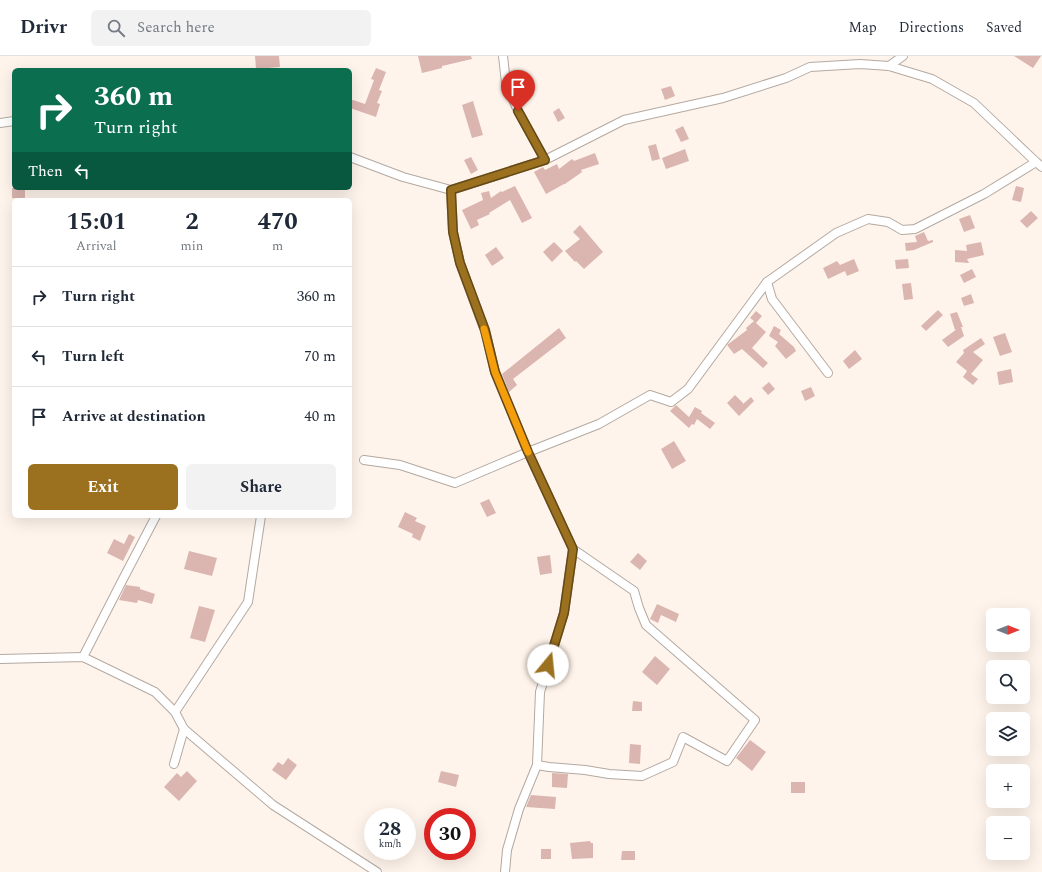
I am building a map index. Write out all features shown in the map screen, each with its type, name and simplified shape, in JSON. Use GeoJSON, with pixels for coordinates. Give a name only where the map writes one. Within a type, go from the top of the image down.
{"type":"FeatureCollection","features":[{"type":"Feature","properties":{"kind":"street"},"geometry":{"type":"LineString","coordinates":[[503,56],[506,83],[518,111],[545,160]]}},
{"type":"Feature","properties":{"kind":"street"},"geometry":{"type":"LineString","coordinates":[[889,66],[903,56]]}},
{"type":"Feature","properties":{"kind":"street"},"geometry":{"type":"LineString","coordinates":[[352,158],[403,177],[451,190],[545,160],[624,120],[723,98],[786,78],[810,67],[860,64],[889,66],[932,79],[974,103],[1039,164],[915,229],[902,230],[888,222],[868,219],[836,234],[766,282],[688,389],[671,402],[650,395],[599,424],[455,483],[400,465],[364,460]]}},
{"type":"Feature","properties":{"kind":"street"},"geometry":{"type":"LineString","coordinates":[[0,123],[12,121]]}},
{"type":"Feature","properties":{"kind":"street"},"geometry":{"type":"LineString","coordinates":[[451,190],[453,232],[460,263],[485,330],[495,372],[528,452],[573,549],[634,591],[646,625],[755,720],[727,761],[683,737],[673,762],[642,776],[609,774],[537,765]]}},
{"type":"Feature","properties":{"kind":"street"},"geometry":{"type":"LineString","coordinates":[[766,282],[772,299],[828,373]]}},
{"type":"Feature","properties":{"kind":"street"},"geometry":{"type":"LineString","coordinates":[[83,657],[122,579],[155,518]]}},
{"type":"Feature","properties":{"kind":"street"},"geometry":{"type":"LineString","coordinates":[[175,712],[248,602],[261,518]]}},
{"type":"Feature","properties":{"kind":"street"},"geometry":{"type":"LineString","coordinates":[[505,872],[507,850],[519,809],[537,765],[540,692],[564,613],[573,549]]}},
{"type":"Feature","properties":{"kind":"street"},"geometry":{"type":"LineString","coordinates":[[0,659],[83,657],[155,692],[175,712],[184,728],[273,805],[378,872]]}},
{"type":"Feature","properties":{"kind":"street"},"geometry":{"type":"LineString","coordinates":[[174,764],[184,728]]}},
{"type":"Feature","properties":{"kind":"building"},"geometry":{"type":"Polygon","coordinates":[[[255,56],[279,56],[280,67],[256,68],[255,56]]]}},
{"type":"Feature","properties":{"kind":"building"},"geometry":{"type":"Polygon","coordinates":[[[418,56],[471,56],[472,59],[442,66],[442,68],[422,73],[418,56]]]}},
{"type":"Feature","properties":{"kind":"building"},"geometry":{"type":"Polygon","coordinates":[[[1014,56],[1041,56],[1033,68],[1014,56]]]}},
{"type":"Feature","properties":{"kind":"building"},"geometry":{"type":"Polygon","coordinates":[[[376,68],[386,72],[379,90],[382,91],[377,103],[380,104],[376,117],[352,109],[352,100],[365,104],[374,80],[371,79],[376,68]]]}},
{"type":"Feature","properties":{"kind":"building"},"geometry":{"type":"Polygon","coordinates":[[[671,86],[675,96],[665,100],[661,89],[671,86]]]}},
{"type":"Feature","properties":{"kind":"building"},"geometry":{"type":"Polygon","coordinates":[[[473,101],[483,135],[472,138],[462,105],[473,101]]]}},
{"type":"Feature","properties":{"kind":"building"},"geometry":{"type":"Polygon","coordinates":[[[559,108],[565,118],[558,122],[553,112],[559,108]]]}},
{"type":"Feature","properties":{"kind":"building"},"geometry":{"type":"Polygon","coordinates":[[[683,126],[689,139],[681,142],[675,130],[683,126]]]}},
{"type":"Feature","properties":{"kind":"building"},"geometry":{"type":"Polygon","coordinates":[[[656,144],[660,159],[652,161],[648,146],[656,144]]]}},
{"type":"Feature","properties":{"kind":"building"},"geometry":{"type":"Polygon","coordinates":[[[685,149],[689,161],[666,169],[662,158],[685,149]]]}},
{"type":"Feature","properties":{"kind":"building"},"geometry":{"type":"Polygon","coordinates":[[[595,153],[599,164],[581,170],[582,172],[565,184],[546,194],[534,172],[543,167],[545,170],[557,164],[559,169],[572,159],[574,161],[595,153]]]}},
{"type":"Feature","properties":{"kind":"building"},"geometry":{"type":"Polygon","coordinates":[[[471,157],[478,170],[471,174],[464,160],[471,157]]]}},
{"type":"Feature","properties":{"kind":"building"},"geometry":{"type":"Polygon","coordinates":[[[515,186],[532,218],[522,223],[510,200],[489,213],[490,214],[477,220],[479,225],[471,229],[462,210],[483,200],[481,193],[489,191],[491,198],[501,191],[502,192],[515,186]]]}},
{"type":"Feature","properties":{"kind":"building"},"geometry":{"type":"Polygon","coordinates":[[[1016,186],[1024,188],[1021,202],[1012,200],[1016,186]]]}},
{"type":"Feature","properties":{"kind":"building"},"geometry":{"type":"Polygon","coordinates":[[[12,190],[25,190],[25,198],[12,198],[12,190]]]}},
{"type":"Feature","properties":{"kind":"building"},"geometry":{"type":"Polygon","coordinates":[[[1031,211],[1038,218],[1027,228],[1020,221],[1031,211]]]}},
{"type":"Feature","properties":{"kind":"building"},"geometry":{"type":"Polygon","coordinates":[[[970,215],[975,228],[964,232],[959,219],[970,215]]]}},
{"type":"Feature","properties":{"kind":"building"},"geometry":{"type":"Polygon","coordinates":[[[580,225],[603,252],[584,269],[565,251],[580,239],[573,232],[580,225]]]}},
{"type":"Feature","properties":{"kind":"building"},"geometry":{"type":"Polygon","coordinates":[[[924,232],[928,241],[933,240],[933,242],[914,250],[906,251],[905,243],[917,242],[915,236],[924,232]]]}},
{"type":"Feature","properties":{"kind":"building"},"geometry":{"type":"Polygon","coordinates":[[[554,242],[563,251],[552,262],[543,252],[554,242]]]}},
{"type":"Feature","properties":{"kind":"building"},"geometry":{"type":"Polygon","coordinates":[[[981,242],[984,255],[967,259],[969,263],[955,262],[955,250],[967,251],[966,245],[981,242]]]}},
{"type":"Feature","properties":{"kind":"building"},"geometry":{"type":"Polygon","coordinates":[[[496,247],[504,258],[492,266],[485,255],[496,247]]]}},
{"type":"Feature","properties":{"kind":"building"},"geometry":{"type":"Polygon","coordinates":[[[854,259],[859,271],[847,276],[845,271],[828,279],[823,268],[837,261],[840,265],[854,259]]]}},
{"type":"Feature","properties":{"kind":"building"},"geometry":{"type":"Polygon","coordinates":[[[908,259],[909,268],[896,269],[895,260],[908,259]]]}},
{"type":"Feature","properties":{"kind":"building"},"geometry":{"type":"Polygon","coordinates":[[[972,269],[976,277],[964,283],[960,275],[972,269]]]}},
{"type":"Feature","properties":{"kind":"building"},"geometry":{"type":"Polygon","coordinates":[[[911,283],[913,299],[904,300],[902,284],[911,283]]]}},
{"type":"Feature","properties":{"kind":"building"},"geometry":{"type":"Polygon","coordinates":[[[971,294],[974,303],[964,306],[961,298],[971,294]]]}},
{"type":"Feature","properties":{"kind":"building"},"geometry":{"type":"Polygon","coordinates":[[[938,310],[943,315],[926,331],[921,326],[938,310]]]}},
{"type":"Feature","properties":{"kind":"building"},"geometry":{"type":"Polygon","coordinates":[[[756,311],[762,316],[756,323],[766,332],[752,348],[768,363],[763,368],[742,349],[734,354],[727,345],[747,330],[746,328],[754,321],[750,318],[756,311]]]}},
{"type":"Feature","properties":{"kind":"building"},"geometry":{"type":"Polygon","coordinates":[[[957,312],[963,327],[961,327],[964,336],[948,347],[942,340],[957,329],[955,330],[950,314],[957,312]]]}},
{"type":"Feature","properties":{"kind":"building"},"geometry":{"type":"Polygon","coordinates":[[[774,326],[781,330],[779,334],[794,347],[796,351],[786,359],[775,346],[778,342],[769,336],[774,326]]]}},
{"type":"Feature","properties":{"kind":"building"},"geometry":{"type":"Polygon","coordinates":[[[559,328],[566,338],[513,379],[517,385],[509,392],[502,374],[559,328]]]}},
{"type":"Feature","properties":{"kind":"building"},"geometry":{"type":"Polygon","coordinates":[[[1005,333],[1012,352],[1000,356],[993,337],[1005,333]]]}},
{"type":"Feature","properties":{"kind":"building"},"geometry":{"type":"Polygon","coordinates":[[[981,338],[985,344],[973,352],[983,360],[971,374],[978,379],[973,385],[963,377],[967,371],[956,362],[964,353],[963,350],[981,338]]]}},
{"type":"Feature","properties":{"kind":"building"},"geometry":{"type":"Polygon","coordinates":[[[855,350],[862,359],[849,369],[843,361],[855,350]]]}},
{"type":"Feature","properties":{"kind":"building"},"geometry":{"type":"Polygon","coordinates":[[[1011,369],[1013,382],[999,385],[997,372],[1011,369]]]}},
{"type":"Feature","properties":{"kind":"building"},"geometry":{"type":"Polygon","coordinates":[[[769,382],[775,389],[768,395],[762,388],[769,382]]]}},
{"type":"Feature","properties":{"kind":"building"},"geometry":{"type":"Polygon","coordinates":[[[811,387],[815,396],[805,401],[801,391],[811,387]]]}},
{"type":"Feature","properties":{"kind":"building"},"geometry":{"type":"Polygon","coordinates":[[[735,395],[743,404],[751,397],[754,401],[739,416],[727,403],[735,395]]]}},
{"type":"Feature","properties":{"kind":"building"},"geometry":{"type":"Polygon","coordinates":[[[676,405],[689,417],[695,407],[702,411],[701,413],[715,423],[710,429],[697,419],[694,425],[692,424],[689,428],[670,411],[676,405]]]}},
{"type":"Feature","properties":{"kind":"building"},"geometry":{"type":"Polygon","coordinates":[[[674,441],[686,461],[672,469],[661,449],[674,441]]]}},
{"type":"Feature","properties":{"kind":"building"},"geometry":{"type":"Polygon","coordinates":[[[489,499],[496,513],[487,517],[480,503],[489,499]]]}},
{"type":"Feature","properties":{"kind":"building"},"geometry":{"type":"Polygon","coordinates":[[[405,512],[417,518],[415,521],[426,526],[420,541],[412,537],[413,534],[398,527],[405,512]]]}},
{"type":"Feature","properties":{"kind":"building"},"geometry":{"type":"Polygon","coordinates":[[[129,534],[135,537],[123,561],[107,553],[114,539],[124,544],[129,534]]]}},
{"type":"Feature","properties":{"kind":"building"},"geometry":{"type":"Polygon","coordinates":[[[189,551],[217,558],[212,576],[184,569],[189,551]]]}},
{"type":"Feature","properties":{"kind":"building"},"geometry":{"type":"Polygon","coordinates":[[[638,553],[647,561],[640,570],[630,562],[638,553]]]}},
{"type":"Feature","properties":{"kind":"building"},"geometry":{"type":"Polygon","coordinates":[[[550,555],[552,573],[540,575],[537,557],[550,555]]]}},
{"type":"Feature","properties":{"kind":"building"},"geometry":{"type":"Polygon","coordinates":[[[126,585],[140,587],[140,589],[155,594],[152,604],[138,600],[137,603],[119,600],[126,585]]]}},
{"type":"Feature","properties":{"kind":"building"},"geometry":{"type":"Polygon","coordinates":[[[657,604],[679,614],[676,622],[661,615],[658,623],[650,619],[657,604]]]}},
{"type":"Feature","properties":{"kind":"building"},"geometry":{"type":"Polygon","coordinates":[[[199,606],[215,610],[205,642],[190,638],[199,606]]]}},
{"type":"Feature","properties":{"kind":"building"},"geometry":{"type":"Polygon","coordinates":[[[655,656],[670,669],[657,685],[642,672],[655,656]]]}},
{"type":"Feature","properties":{"kind":"building"},"geometry":{"type":"Polygon","coordinates":[[[633,701],[642,702],[642,711],[632,711],[633,701]]]}},
{"type":"Feature","properties":{"kind":"building"},"geometry":{"type":"Polygon","coordinates":[[[750,740],[766,752],[752,771],[736,758],[750,740]]]}},
{"type":"Feature","properties":{"kind":"building"},"geometry":{"type":"Polygon","coordinates":[[[630,744],[641,745],[640,764],[629,763],[630,744]]]}},
{"type":"Feature","properties":{"kind":"building"},"geometry":{"type":"Polygon","coordinates":[[[288,758],[297,765],[286,780],[272,770],[278,762],[283,765],[288,758]]]}},
{"type":"Feature","properties":{"kind":"building"},"geometry":{"type":"Polygon","coordinates":[[[187,771],[197,781],[179,801],[164,787],[177,773],[181,777],[187,771]]]}},
{"type":"Feature","properties":{"kind":"building"},"geometry":{"type":"Polygon","coordinates":[[[441,771],[459,775],[456,787],[438,782],[441,771]]]}},
{"type":"Feature","properties":{"kind":"building"},"geometry":{"type":"Polygon","coordinates":[[[552,773],[568,774],[567,788],[552,787],[552,773]]]}},
{"type":"Feature","properties":{"kind":"building"},"geometry":{"type":"Polygon","coordinates":[[[791,782],[805,782],[805,793],[791,793],[791,782]]]}},
{"type":"Feature","properties":{"kind":"building"},"geometry":{"type":"Polygon","coordinates":[[[531,795],[556,797],[555,809],[526,807],[531,795]]]}},
{"type":"Feature","properties":{"kind":"building"},"geometry":{"type":"Polygon","coordinates":[[[590,841],[593,843],[593,858],[572,859],[570,843],[590,841]]]}},
{"type":"Feature","properties":{"kind":"building"},"geometry":{"type":"Polygon","coordinates":[[[541,849],[551,849],[551,859],[541,859],[541,849]]]}},
{"type":"Feature","properties":{"kind":"building"},"geometry":{"type":"Polygon","coordinates":[[[622,851],[635,851],[635,860],[621,860],[622,851]]]}},
{"type":"Feature","properties":{"kind":"slow traffic"},"geometry":{"type":"LineString","coordinates":[[484,329],[495,372],[528,452]]}},
{"type":"Feature","properties":{"kind":"route"},"geometry":{"type":"LineString","coordinates":[[518,111],[545,160],[451,190],[453,232],[460,263],[485,330],[495,372],[528,452],[573,549],[564,613],[548,665]]}}]}
